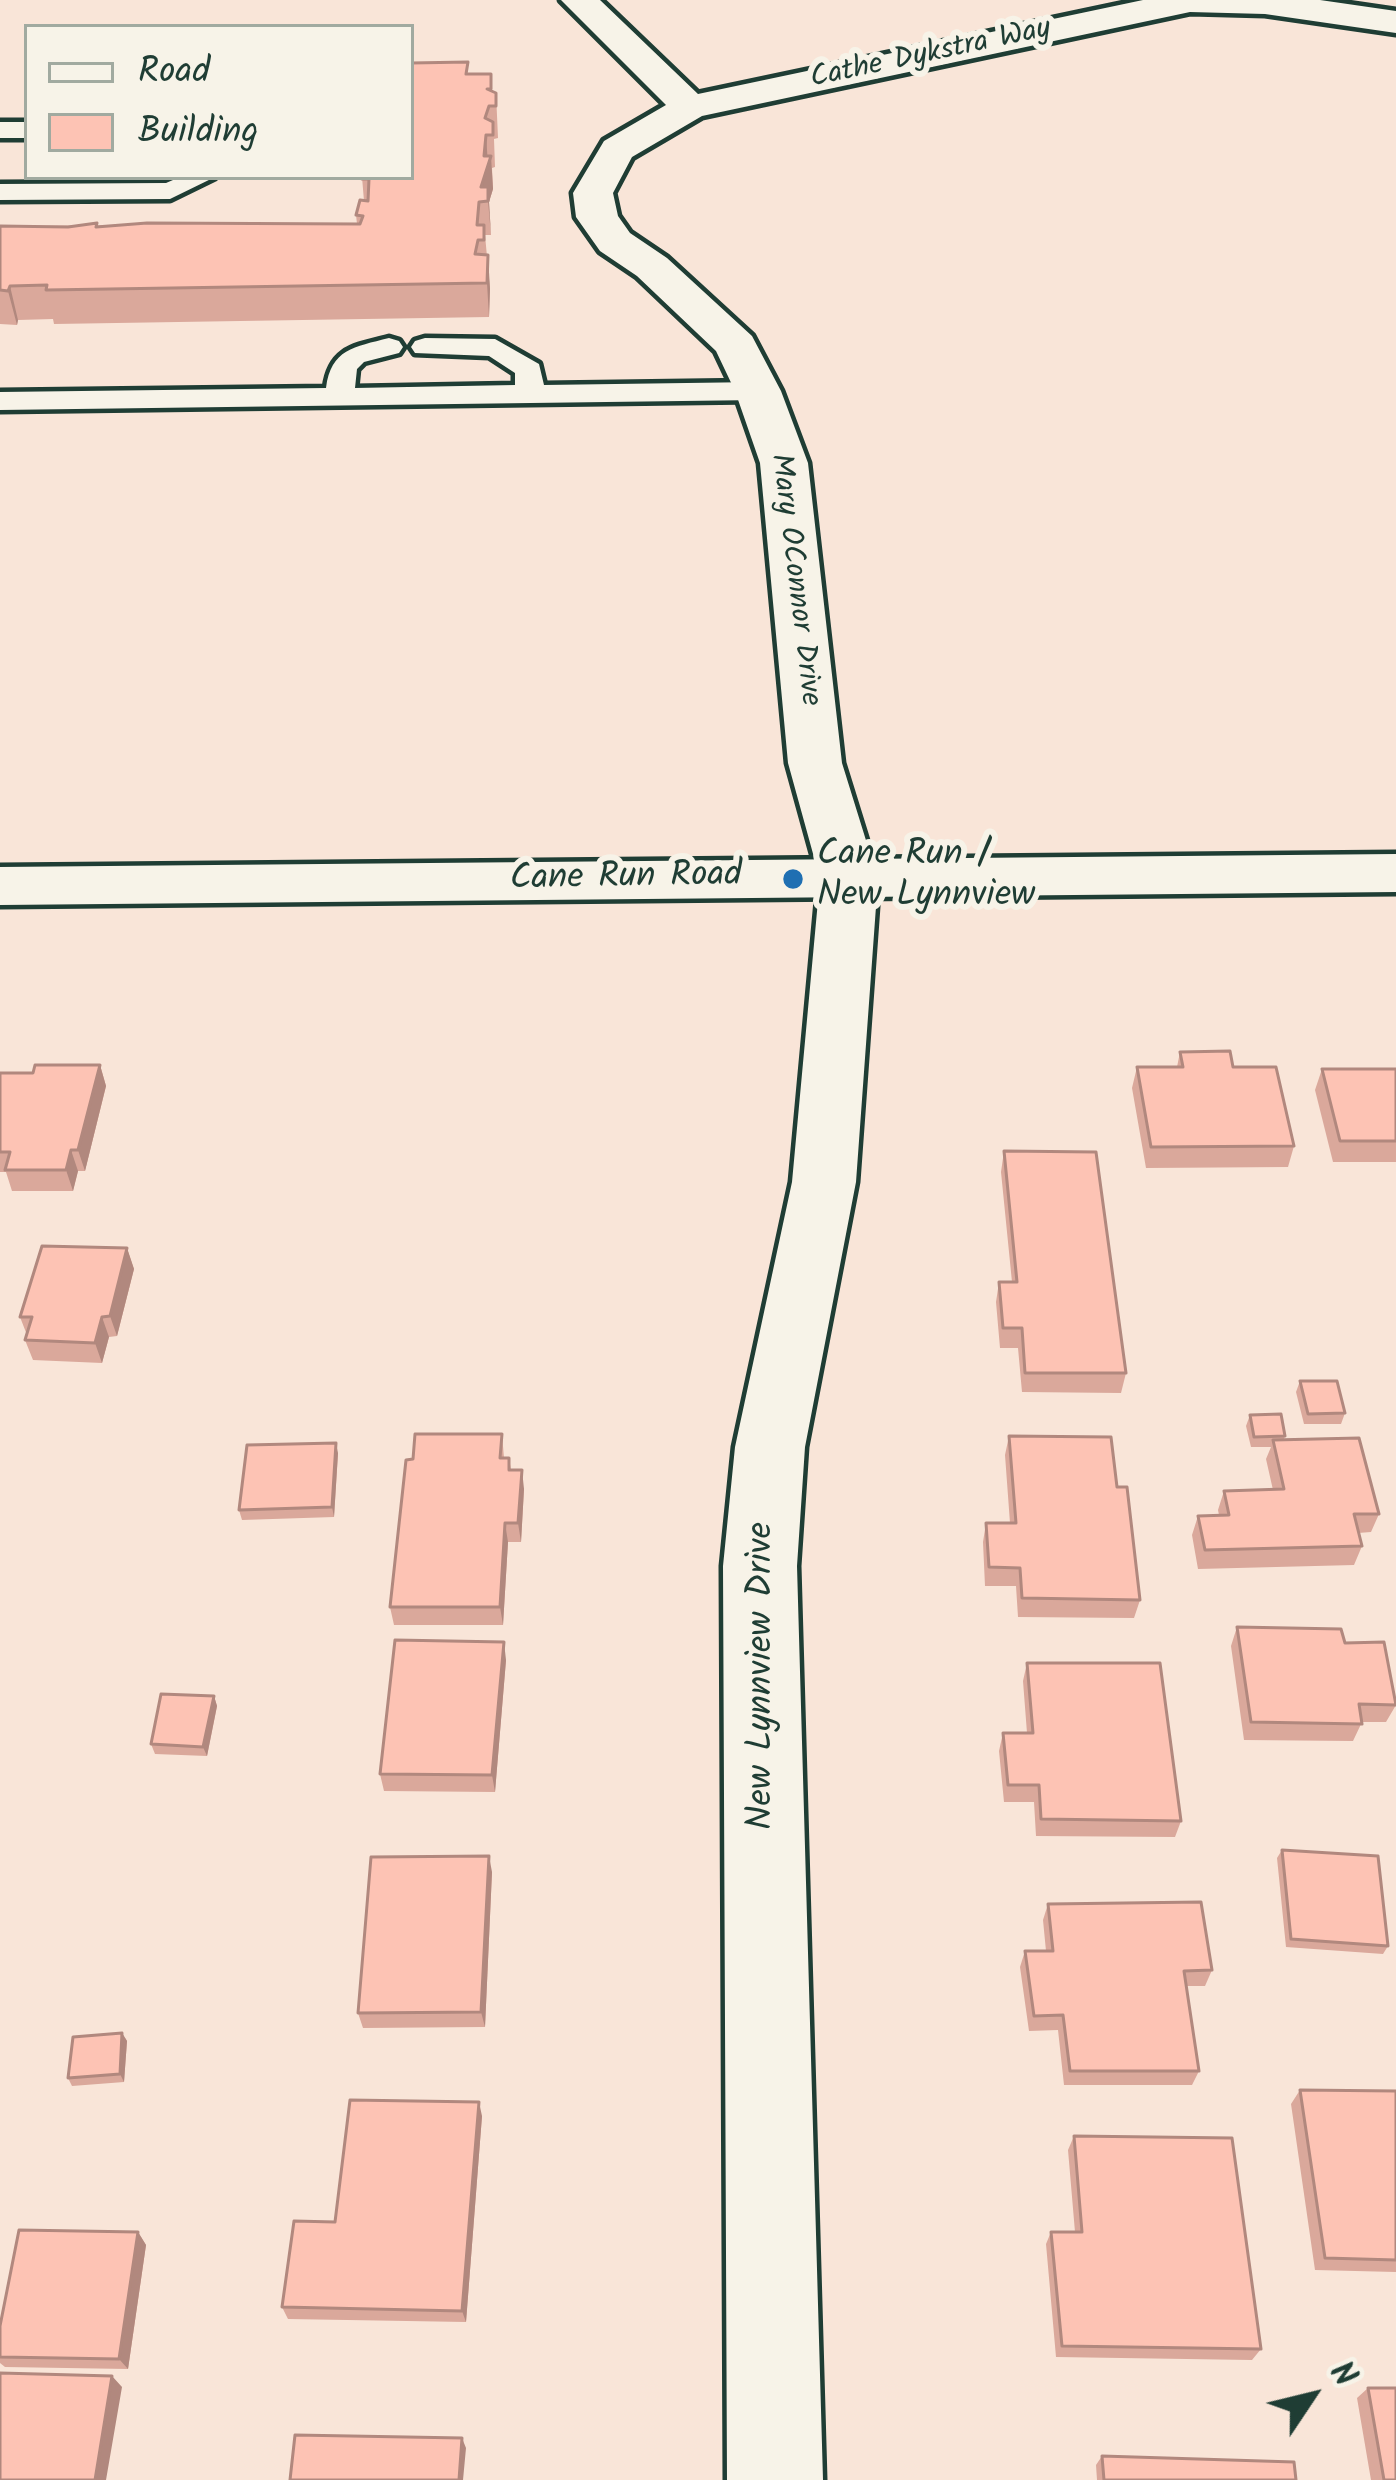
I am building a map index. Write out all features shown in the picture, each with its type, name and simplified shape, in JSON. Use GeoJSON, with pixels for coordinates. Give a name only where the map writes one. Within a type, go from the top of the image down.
{"type":"FeatureCollection","features":[{"type":"Feature","properties":{"kind":"main road"},"geometry":{"type":"LineString","coordinates":[[579,0],[691,107]]}},
{"type":"Feature","properties":{"kind":"main road","name":"Cathe Dykstra Way"},"geometry":{"type":"LineString","coordinates":[[691,107],[1190,1],[1265,3],[1396,22]]}},
{"type":"Feature","properties":{"kind":"main road","name":"Mary OConnor Drive"},"geometry":{"type":"LineString","coordinates":[[691,107],[619,148],[593,194],[597,217],[615,242],[652,267],[736,345],[758,391],[784,463],[815,763],[849,879]]}},
{"type":"Feature","properties":{"kind":"main road","name":"Cane Run Road"},"geometry":{"type":"LineString","coordinates":[[0,886],[1396,873]]}},
{"type":"Feature","properties":{"kind":"main road","name":"New Lynnview Drive"},"geometry":{"type":"LineString","coordinates":[[775,2480],[760,1566],[770,1447],[824,1181],[849,879]]}},
{"type":"Feature","properties":{"kind":"lane"},"geometry":{"type":"LineString","coordinates":[[0,192],[170,191],[195,180]]}},
{"type":"Feature","properties":{"kind":"lane"},"geometry":{"type":"LineString","coordinates":[[339,396],[343,366],[354,356],[389,347]]}},
{"type":"Feature","properties":{"kind":"lane"},"geometry":{"type":"LineString","coordinates":[[425,347],[495,348],[529,370],[530,394]]}},
{"type":"Feature","properties":{"kind":"lane"},"geometry":{"type":"LineString","coordinates":[[0,401],[758,391]]}},
{"type":"Feature","properties":{"kind":"building"},"geometry":{"type":"Polygon","coordinates":[[[468,62],[466,74],[491,74],[491,89],[487,89],[496,93],[496,106],[489,106],[485,118],[493,122],[493,135],[486,135],[484,156],[491,156],[481,187],[488,187],[488,201],[479,202],[477,225],[484,225],[484,240],[478,240],[475,254],[488,255],[487,283],[46,290],[47,285],[0,290],[0,226],[360,224],[363,216],[356,215],[360,200],[368,201],[369,180],[414,180],[414,63],[468,62]]]}},
{"type":"Feature","properties":{"kind":"building"},"geometry":{"type":"Polygon","coordinates":[[[1230,1051],[1233,1067],[1276,1067],[1294,1146],[1151,1147],[1137,1067],[1183,1067],[1180,1052],[1230,1051]]]}},
{"type":"Feature","properties":{"kind":"building"},"geometry":{"type":"Polygon","coordinates":[[[35,1065],[100,1065],[78,1150],[71,1150],[66,1170],[5,1170],[10,1152],[0,1152],[0,1073],[33,1073],[35,1065]]]}},
{"type":"Feature","properties":{"kind":"building"},"geometry":{"type":"Polygon","coordinates":[[[1322,1069],[1396,1069],[1396,1141],[1340,1141],[1322,1069]]]}},
{"type":"Feature","properties":{"kind":"building"},"geometry":{"type":"Polygon","coordinates":[[[1004,1151],[1096,1152],[1126,1373],[1025,1373],[1022,1328],[1003,1328],[999,1282],[1017,1282],[1004,1151]]]}},
{"type":"Feature","properties":{"kind":"building"},"geometry":{"type":"Polygon","coordinates":[[[42,1246],[127,1248],[110,1316],[102,1317],[95,1343],[25,1340],[32,1317],[20,1317],[42,1246]]]}},
{"type":"Feature","properties":{"kind":"building"},"geometry":{"type":"Polygon","coordinates":[[[1300,1381],[1337,1381],[1345,1413],[1308,1414],[1300,1381]]]}},
{"type":"Feature","properties":{"kind":"building"},"geometry":{"type":"Polygon","coordinates":[[[1281,1414],[1285,1436],[1254,1437],[1250,1415],[1281,1414]]]}},
{"type":"Feature","properties":{"kind":"building"},"geometry":{"type":"Polygon","coordinates":[[[415,1434],[502,1434],[500,1458],[509,1458],[509,1470],[522,1470],[518,1523],[505,1523],[500,1607],[390,1607],[406,1460],[413,1459],[415,1434]]]}},
{"type":"Feature","properties":{"kind":"building"},"geometry":{"type":"Polygon","coordinates":[[[1009,1436],[1111,1437],[1117,1487],[1127,1487],[1140,1600],[1022,1598],[1020,1568],[989,1567],[986,1523],[1016,1523],[1009,1436]]]}},
{"type":"Feature","properties":{"kind":"building"},"geometry":{"type":"Polygon","coordinates":[[[1359,1438],[1379,1514],[1354,1514],[1362,1546],[1205,1550],[1198,1516],[1229,1515],[1224,1491],[1284,1489],[1273,1440],[1359,1438]]]}},
{"type":"Feature","properties":{"kind":"building"},"geometry":{"type":"Polygon","coordinates":[[[336,1443],[332,1507],[239,1510],[247,1445],[336,1443]]]}},
{"type":"Feature","properties":{"kind":"building"},"geometry":{"type":"Polygon","coordinates":[[[1237,1627],[1341,1629],[1345,1643],[1384,1642],[1396,1705],[1359,1704],[1362,1724],[1251,1722],[1237,1627]]]}},
{"type":"Feature","properties":{"kind":"building"},"geometry":{"type":"Polygon","coordinates":[[[395,1640],[504,1642],[492,1775],[380,1774],[395,1640]]]}},
{"type":"Feature","properties":{"kind":"building"},"geometry":{"type":"Polygon","coordinates":[[[1027,1663],[1160,1663],[1181,1821],[1041,1819],[1039,1785],[1008,1785],[1003,1733],[1033,1733],[1027,1663]]]}},
{"type":"Feature","properties":{"kind":"building"},"geometry":{"type":"Polygon","coordinates":[[[161,1694],[214,1696],[203,1747],[151,1744],[161,1694]]]}},
{"type":"Feature","properties":{"kind":"building"},"geometry":{"type":"Polygon","coordinates":[[[1282,1850],[1378,1856],[1388,1946],[1291,1939],[1282,1850]]]}},
{"type":"Feature","properties":{"kind":"building"},"geometry":{"type":"Polygon","coordinates":[[[489,1856],[481,2012],[358,2013],[371,1857],[489,1856]]]}},
{"type":"Feature","properties":{"kind":"building"},"geometry":{"type":"Polygon","coordinates":[[[1201,1902],[1212,1970],[1184,1971],[1199,2071],[1070,2071],[1063,2015],[1034,2016],[1025,1951],[1053,1951],[1048,1904],[1201,1902]]]}},
{"type":"Feature","properties":{"kind":"building"},"geometry":{"type":"Polygon","coordinates":[[[122,2033],[120,2074],[68,2078],[73,2037],[122,2033]]]}},
{"type":"Feature","properties":{"kind":"building"},"geometry":{"type":"Polygon","coordinates":[[[1300,2090],[1396,2091],[1396,2260],[1325,2258],[1300,2090]]]}},
{"type":"Feature","properties":{"kind":"building"},"geometry":{"type":"Polygon","coordinates":[[[350,2100],[479,2102],[462,2311],[282,2307],[294,2221],[335,2222],[350,2100]]]}},
{"type":"Feature","properties":{"kind":"building"},"geometry":{"type":"Polygon","coordinates":[[[1074,2136],[1232,2138],[1261,2349],[1062,2346],[1051,2232],[1082,2232],[1074,2136]]]}},
{"type":"Feature","properties":{"kind":"building"},"geometry":{"type":"Polygon","coordinates":[[[19,2230],[138,2232],[119,2359],[0,2357],[0,2326],[19,2230]]]}},
{"type":"Feature","properties":{"kind":"building"},"geometry":{"type":"Polygon","coordinates":[[[0,2373],[112,2376],[95,2480],[0,2480],[0,2373]]]}},
{"type":"Feature","properties":{"kind":"building"},"geometry":{"type":"Polygon","coordinates":[[[1368,2388],[1396,2388],[1396,2480],[1384,2480],[1368,2388]]]}},
{"type":"Feature","properties":{"kind":"building"},"geometry":{"type":"Polygon","coordinates":[[[295,2435],[462,2438],[459,2480],[290,2480],[295,2435]]]}},
{"type":"Feature","properties":{"kind":"building"},"geometry":{"type":"Polygon","coordinates":[[[1102,2456],[1294,2462],[1296,2480],[1104,2480],[1102,2456]]]}},
{"type":"Feature","properties":{"kind":"place","name":"Cane Run / New Lynnview"},"geometry":{"type":"Point","coordinates":[793,879]}}]}
